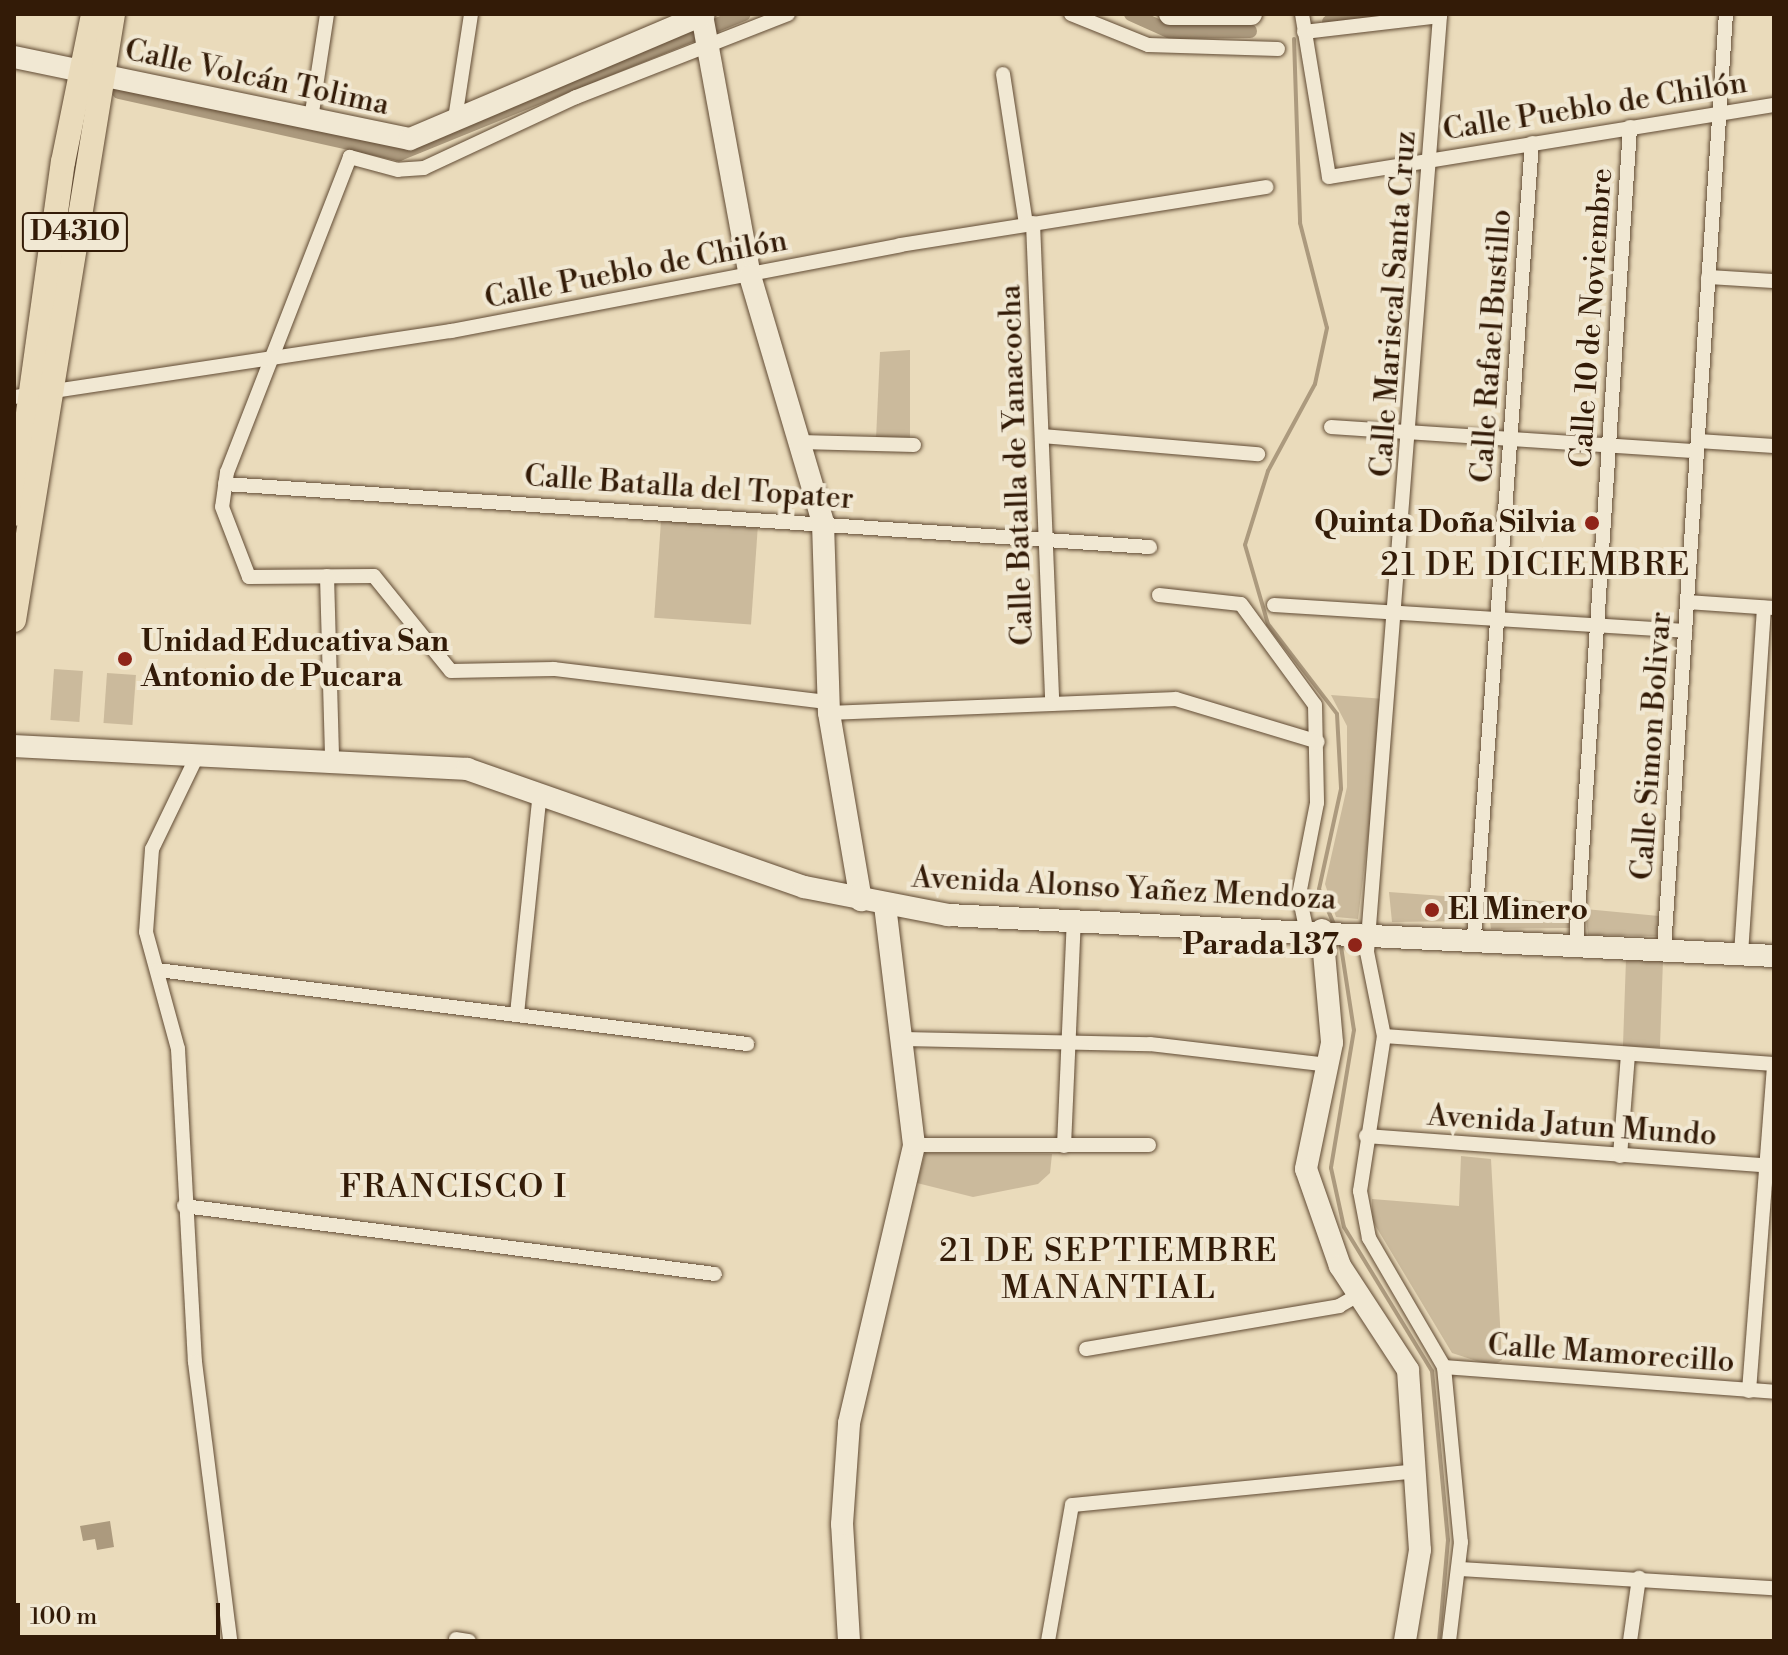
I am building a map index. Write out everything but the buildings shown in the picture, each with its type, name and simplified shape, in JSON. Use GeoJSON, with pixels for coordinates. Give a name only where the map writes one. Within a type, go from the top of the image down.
{"type":"FeatureCollection","features":[{"type":"Feature","properties":{"kind":"main road","name":"D4310"},"geometry":{"type":"LineString","coordinates":[[14,514],[91,72],[93,14]]}},
{"type":"Feature","properties":{"kind":"main road","name":"D4310"},"geometry":{"type":"LineString","coordinates":[[91,72],[113,14]]}},
{"type":"Feature","properties":{"kind":"main road"},"geometry":{"type":"LineString","coordinates":[[1170,14],[1251,14]]}},
{"type":"Feature","properties":{"kind":"main road","name":"Calle Volcán Tolima"},"geometry":{"type":"LineString","coordinates":[[14,57],[410,139],[704,23]]}},
{"type":"Feature","properties":{"kind":"main road"},"geometry":{"type":"LineString","coordinates":[[704,23],[750,276],[823,523],[828,708],[861,900]]}},
{"type":"Feature","properties":{"kind":"main road","name":"D4310"},"geometry":{"type":"LineString","coordinates":[[14,620],[34,394]]}},
{"type":"Feature","properties":{"kind":"main road","name":"Avenida Alonso Yañez Mendoza"},"geometry":{"type":"LineString","coordinates":[[14,746],[332,757],[467,769],[723,860],[885,906],[1074,921],[1474,936],[1774,956]]}},
{"type":"Feature","properties":{"kind":"main road"},"geometry":{"type":"LineString","coordinates":[[849,1641],[842,1524],[849,1423],[914,1145],[885,906]]}},
{"type":"Feature","properties":{"kind":"main road"},"geometry":{"type":"LineString","coordinates":[[1326,930],[1333,1013],[1328,1065],[1306,1169],[1310,1195],[1356,1296],[1408,1370],[1420,1550],[1405,1641]]}},
{"type":"Feature","properties":{"kind":"street"},"geometry":{"type":"LineString","coordinates":[[311,119],[327,14]]}},
{"type":"Feature","properties":{"kind":"street"},"geometry":{"type":"LineString","coordinates":[[455,119],[471,14]]}},
{"type":"Feature","properties":{"kind":"street","name":"Calle Volcán Tolima"},"geometry":{"type":"LineString","coordinates":[[272,358],[350,157],[398,170],[424,168],[704,23],[788,14]]}},
{"type":"Feature","properties":{"kind":"street"},"geometry":{"type":"LineString","coordinates":[[1071,14],[1148,45],[1278,49]]}},
{"type":"Feature","properties":{"kind":"street"},"geometry":{"type":"LineString","coordinates":[[1302,14],[1304,32],[1440,16]]}},
{"type":"Feature","properties":{"kind":"street"},"geometry":{"type":"LineString","coordinates":[[1726,14],[1708,277],[1774,281]]}},
{"type":"Feature","properties":{"kind":"street","name":"Calle Mariscal Santa Cruz"},"geometry":{"type":"LineString","coordinates":[[1440,16],[1398,612],[1373,932],[1367,952],[1384,1036],[1380,1095],[1366,1136],[1360,1191],[1369,1238],[1444,1367]]}},
{"type":"Feature","properties":{"kind":"street","name":"Calle Pueblo de Chilón"},"geometry":{"type":"LineString","coordinates":[[1304,32],[1322,100],[1329,177],[1774,105]]}},
{"type":"Feature","properties":{"kind":"street","name":"Calle Batalla de Yanacocha"},"geometry":{"type":"LineString","coordinates":[[1003,74],[1030,224],[1048,538],[1052,704]]}},
{"type":"Feature","properties":{"kind":"street","name":"Calle 10 de Noviembre"},"geometry":{"type":"LineString","coordinates":[[1576,943],[1630,127]]}},
{"type":"Feature","properties":{"kind":"street","name":"Calle Rafael Bustillo"},"geometry":{"type":"LineString","coordinates":[[1474,936],[1513,439],[1532,143]]}},
{"type":"Feature","properties":{"kind":"street","name":"Calle Pueblo de Chilón"},"geometry":{"type":"LineString","coordinates":[[34,394],[272,358],[750,276],[1030,224],[1266,187]]}},
{"type":"Feature","properties":{"kind":"street","name":"Calle Simon Bolivar"},"geometry":{"type":"LineString","coordinates":[[1664,949],[1708,277]]}},
{"type":"Feature","properties":{"kind":"street"},"geometry":{"type":"LineString","coordinates":[[272,358],[225,484],[228,534],[249,577],[327,576],[380,580],[451,671],[554,669],[828,708],[1176,699],[1318,742]]}},
{"type":"Feature","properties":{"kind":"street"},"geometry":{"type":"LineString","coordinates":[[1331,427],[1609,445],[1774,446]]}},
{"type":"Feature","properties":{"kind":"street"},"geometry":{"type":"LineString","coordinates":[[1042,436],[1258,454]]}},
{"type":"Feature","properties":{"kind":"street"},"geometry":{"type":"LineString","coordinates":[[800,442],[914,445]]}},
{"type":"Feature","properties":{"kind":"street","name":"Calle Batalla del Topater"},"geometry":{"type":"LineString","coordinates":[[225,484],[1150,547]]}},
{"type":"Feature","properties":{"kind":"street"},"geometry":{"type":"LineString","coordinates":[[327,576],[332,757]]}},
{"type":"Feature","properties":{"kind":"street"},"geometry":{"type":"LineString","coordinates":[[1159,595],[1241,604],[1315,705],[1317,803],[1299,895],[1326,930]]}},
{"type":"Feature","properties":{"kind":"street"},"geometry":{"type":"LineString","coordinates":[[1687,602],[1769,608],[1741,954]]}},
{"type":"Feature","properties":{"kind":"street"},"geometry":{"type":"LineString","coordinates":[[1274,605],[1685,631]]}},
{"type":"Feature","properties":{"kind":"street"},"geometry":{"type":"LineString","coordinates":[[198,754],[152,849],[146,932],[178,1049],[184,1206],[195,1362],[230,1641]]}},
{"type":"Feature","properties":{"kind":"street"},"geometry":{"type":"LineString","coordinates":[[517,1014],[540,793]]}},
{"type":"Feature","properties":{"kind":"street"},"geometry":{"type":"LineString","coordinates":[[1064,1146],[1074,921]]}},
{"type":"Feature","properties":{"kind":"street"},"geometry":{"type":"LineString","coordinates":[[158,970],[747,1044]]}},
{"type":"Feature","properties":{"kind":"street"},"geometry":{"type":"LineString","coordinates":[[1384,1036],[1774,1066],[1771,1166],[1749,1391]]}},
{"type":"Feature","properties":{"kind":"street"},"geometry":{"type":"LineString","coordinates":[[903,1039],[1150,1044],[1328,1065]]}},
{"type":"Feature","properties":{"kind":"street"},"geometry":{"type":"LineString","coordinates":[[1620,1156],[1628,1054]]}},
{"type":"Feature","properties":{"kind":"street","name":"Avenida Jatun Mundo"},"geometry":{"type":"LineString","coordinates":[[1366,1136],[1771,1166]]}},
{"type":"Feature","properties":{"kind":"street"},"geometry":{"type":"LineString","coordinates":[[914,1145],[1149,1145]]}},
{"type":"Feature","properties":{"kind":"street"},"geometry":{"type":"LineString","coordinates":[[184,1206],[715,1274]]}},
{"type":"Feature","properties":{"kind":"street"},"geometry":{"type":"LineString","coordinates":[[1086,1349],[1339,1306],[1356,1296]]}},
{"type":"Feature","properties":{"kind":"street"},"geometry":{"type":"LineString","coordinates":[[1444,1367],[1459,1569],[1449,1641]]}},
{"type":"Feature","properties":{"kind":"street","name":"Calle Mamorecillo"},"geometry":{"type":"LineString","coordinates":[[1444,1367],[1774,1392]]}},
{"type":"Feature","properties":{"kind":"street"},"geometry":{"type":"LineString","coordinates":[[1048,1641],[1072,1505],[1416,1471]]}},
{"type":"Feature","properties":{"kind":"street"},"geometry":{"type":"LineString","coordinates":[[1459,1569],[1774,1588]]}},
{"type":"Feature","properties":{"kind":"street"},"geometry":{"type":"LineString","coordinates":[[1630,1641],[1639,1578]]}},
{"type":"Feature","properties":{"kind":"shaded area"},"geometry":{"type":"Polygon","coordinates":[[[910,350],[910,438],[876,439],[880,352],[910,350]]]}},
{"type":"Feature","properties":{"kind":"shaded area"},"geometry":{"type":"Polygon","coordinates":[[[661,521],[758,528],[751,625],[654,618],[661,521]]]}},
{"type":"Feature","properties":{"kind":"shaded area"},"geometry":{"type":"Polygon","coordinates":[[[54,669],[83,671],[79,722],[50,720],[54,669]]]}},
{"type":"Feature","properties":{"kind":"shaded area"},"geometry":{"type":"Polygon","coordinates":[[[107,673],[136,675],[132,725],[104,723],[107,673]]]}},
{"type":"Feature","properties":{"kind":"shaded area"},"geometry":{"type":"Polygon","coordinates":[[[1331,695],[1385,699],[1358,919],[1336,917],[1325,884],[1347,787],[1347,726],[1331,695]]]}},
{"type":"Feature","properties":{"kind":"shaded area"},"geometry":{"type":"Polygon","coordinates":[[[1389,892],[1470,898],[1469,921],[1392,922],[1389,892]]]}},
{"type":"Feature","properties":{"kind":"shaded area"},"geometry":{"type":"Polygon","coordinates":[[[1487,897],[1571,903],[1570,928],[1491,929],[1487,897]]]}},
{"type":"Feature","properties":{"kind":"shaded area"},"geometry":{"type":"Polygon","coordinates":[[[1585,909],[1659,916],[1657,936],[1588,935],[1585,909]]]}},
{"type":"Feature","properties":{"kind":"shaded area"},"geometry":{"type":"Polygon","coordinates":[[[1626,959],[1663,960],[1660,1047],[1623,1046],[1626,959]]]}},
{"type":"Feature","properties":{"kind":"shaded area"},"geometry":{"type":"Polygon","coordinates":[[[925,1153],[1052,1154],[1050,1173],[1038,1184],[973,1197],[917,1183],[925,1153]]]}},
{"type":"Feature","properties":{"kind":"shaded area"},"geometry":{"type":"Polygon","coordinates":[[[1461,1156],[1491,1159],[1502,1360],[1492,1366],[1452,1353],[1372,1220],[1372,1199],[1459,1206],[1461,1156]]]}},
{"type":"Feature","properties":{"kind":"shaded area"},"geometry":{"type":"Polygon","coordinates":[[[110,1521],[114,1547],[97,1550],[95,1539],[83,1541],[80,1526],[110,1521]]]}},
{"type":"Feature","properties":{"kind":"waterway"},"geometry":{"type":"LineString","coordinates":[[119,92],[399,154],[744,14]]}},
{"type":"Feature","properties":{"kind":"waterway"},"geometry":{"type":"LineString","coordinates":[[1131,14],[1171,32],[1250,31]]}},
{"type":"Feature","properties":{"kind":"waterway"},"geometry":{"type":"LineString","coordinates":[[1329,22],[1383,14]]}},
{"type":"Feature","properties":{"kind":"waterway"},"geometry":{"type":"LineString","coordinates":[[1294,39],[1300,223],[1327,328],[1315,384],[1268,471],[1245,545],[1268,624],[1337,714],[1341,789],[1319,889],[1334,925]]}},
{"type":"Feature","properties":{"kind":"waterway"},"geometry":{"type":"LineString","coordinates":[[1340,940],[1354,1030],[1331,1168],[1344,1227],[1432,1371],[1448,1540],[1439,1641]]}},
{"type":"Feature","properties":{"kind":"place","name":"Quinta Doña Silvia"},"geometry":{"type":"Point","coordinates":[1592,523]}},
{"type":"Feature","properties":{"kind":"place","name":"Unidad Educativa San Antonio de Pucara"},"geometry":{"type":"Point","coordinates":[125,659]}},
{"type":"Feature","properties":{"kind":"place","name":"El Minero"},"geometry":{"type":"Point","coordinates":[1432,910]}},
{"type":"Feature","properties":{"kind":"place","name":"Parada 137"},"geometry":{"type":"Point","coordinates":[1355,945]}},
{"type":"Feature","properties":{"kind":"district","name":"21 DE DICIEMBRE"},"geometry":{"type":"Point","coordinates":[1536,565]}},
{"type":"Feature","properties":{"kind":"district","name":"FRANCISCO I"},"geometry":{"type":"Point","coordinates":[454,1187]}},
{"type":"Feature","properties":{"kind":"district","name":"21 DE SEPTIEMBRE MANANTIAL"},"geometry":{"type":"Point","coordinates":[1109,1270]}}]}
